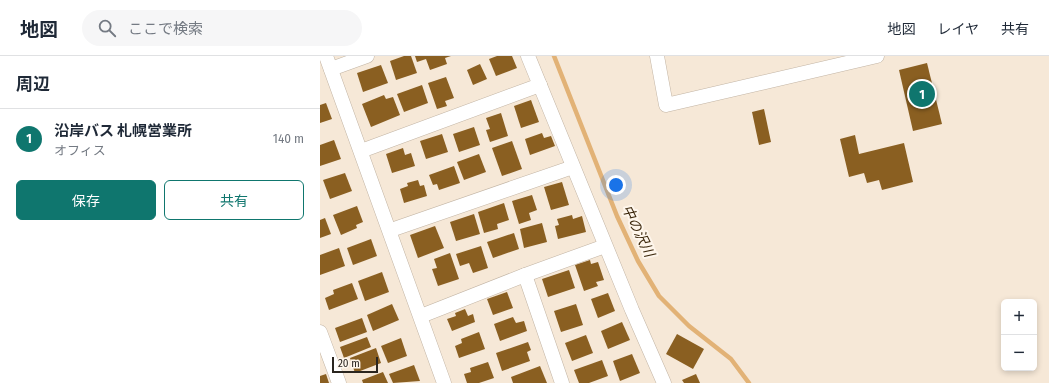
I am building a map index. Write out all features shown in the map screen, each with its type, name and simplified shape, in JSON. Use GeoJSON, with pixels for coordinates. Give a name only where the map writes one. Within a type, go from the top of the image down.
{"type":"FeatureCollection","features":[{"type":"Feature","properties":{"kind":"street"},"geometry":{"type":"LineString","coordinates":[[326,56],[332,69],[444,383]]}},
{"type":"Feature","properties":{"kind":"street"},"geometry":{"type":"LineString","coordinates":[[332,69],[367,56]]}},
{"type":"Feature","properties":{"kind":"street"},"geometry":{"type":"LineString","coordinates":[[528,56],[605,246],[664,383]]}},
{"type":"Feature","properties":{"kind":"street"},"geometry":{"type":"LineString","coordinates":[[657,56],[666,105],[878,56]]}},
{"type":"Feature","properties":{"kind":"street"},"geometry":{"type":"LineString","coordinates":[[361,151],[540,85]]}},
{"type":"Feature","properties":{"kind":"street"},"geometry":{"type":"LineString","coordinates":[[390,230],[573,167]]}},
{"type":"Feature","properties":{"kind":"street"},"geometry":{"type":"LineString","coordinates":[[421,316],[524,275],[605,246]]}},
{"type":"Feature","properties":{"kind":"street"},"geometry":{"type":"LineString","coordinates":[[524,275],[562,383]]}},
{"type":"Feature","properties":{"kind":"street"},"geometry":{"type":"LineString","coordinates":[[320,332],[339,383]]}},
{"type":"Feature","properties":{"kind":"building"},"geometry":{"type":"Polygon","coordinates":[[[404,56],[411,56],[417,73],[396,80],[390,61],[404,56]]]}},
{"type":"Feature","properties":{"kind":"building"},"geometry":{"type":"Polygon","coordinates":[[[415,56],[451,56],[445,58],[447,64],[430,70],[426,59],[417,62],[415,56]]]}},
{"type":"Feature","properties":{"kind":"building"},"geometry":{"type":"Polygon","coordinates":[[[497,56],[512,56],[517,68],[496,76],[489,59],[497,56]]]}},
{"type":"Feature","properties":{"kind":"building"},"geometry":{"type":"Polygon","coordinates":[[[927,63],[942,124],[913,131],[899,70],[927,63]]]}},
{"type":"Feature","properties":{"kind":"building"},"geometry":{"type":"Polygon","coordinates":[[[480,64],[487,79],[473,85],[467,70],[480,64]]]}},
{"type":"Feature","properties":{"kind":"building"},"geometry":{"type":"Polygon","coordinates":[[[381,65],[388,83],[363,92],[357,73],[381,65]]]}},
{"type":"Feature","properties":{"kind":"building"},"geometry":{"type":"Polygon","coordinates":[[[446,77],[454,98],[445,101],[447,106],[437,109],[428,83],[446,77]]]}},
{"type":"Feature","properties":{"kind":"building"},"geometry":{"type":"Polygon","coordinates":[[[422,85],[428,103],[404,112],[397,94],[422,85]]]}},
{"type":"Feature","properties":{"kind":"building"},"geometry":{"type":"Polygon","coordinates":[[[384,95],[386,99],[393,97],[400,115],[371,127],[362,104],[384,95]]]}},
{"type":"Feature","properties":{"kind":"building"},"geometry":{"type":"Polygon","coordinates":[[[531,100],[539,122],[521,128],[514,106],[531,100]]]}},
{"type":"Feature","properties":{"kind":"building"},"geometry":{"type":"Polygon","coordinates":[[[326,103],[332,119],[320,123],[320,105],[326,103]]]}},
{"type":"Feature","properties":{"kind":"building"},"geometry":{"type":"Polygon","coordinates":[[[764,109],[771,142],[759,145],[752,112],[764,109]]]}},
{"type":"Feature","properties":{"kind":"building"},"geometry":{"type":"Polygon","coordinates":[[[501,113],[508,136],[490,142],[486,130],[490,129],[486,118],[501,113]]]}},
{"type":"Feature","properties":{"kind":"building"},"geometry":{"type":"Polygon","coordinates":[[[474,127],[480,145],[459,152],[453,134],[474,127]]]}},
{"type":"Feature","properties":{"kind":"building"},"geometry":{"type":"Polygon","coordinates":[[[542,133],[544,138],[551,136],[555,146],[530,155],[525,139],[542,133]]]}},
{"type":"Feature","properties":{"kind":"building"},"geometry":{"type":"Polygon","coordinates":[[[442,134],[448,152],[426,159],[420,141],[442,134]]]}},
{"type":"Feature","properties":{"kind":"building"},"geometry":{"type":"Polygon","coordinates":[[[855,135],[859,154],[904,143],[913,182],[882,190],[879,180],[867,183],[864,173],[849,177],[840,139],[855,135]]]}},
{"type":"Feature","properties":{"kind":"building"},"geometry":{"type":"Polygon","coordinates":[[[334,140],[341,159],[320,166],[320,145],[334,140]]]}},
{"type":"Feature","properties":{"kind":"building"},"geometry":{"type":"Polygon","coordinates":[[[512,141],[522,169],[502,176],[492,148],[512,141]]]}},
{"type":"Feature","properties":{"kind":"building"},"geometry":{"type":"Polygon","coordinates":[[[403,148],[405,155],[411,153],[415,166],[392,173],[386,154],[403,148]]]}},
{"type":"Feature","properties":{"kind":"building"},"geometry":{"type":"Polygon","coordinates":[[[479,154],[486,172],[464,180],[457,162],[479,154]]]}},
{"type":"Feature","properties":{"kind":"building"},"geometry":{"type":"Polygon","coordinates":[[[454,166],[460,183],[439,190],[437,184],[433,185],[429,175],[454,166]]]}},
{"type":"Feature","properties":{"kind":"building"},"geometry":{"type":"Polygon","coordinates":[[[345,173],[352,191],[330,199],[323,180],[345,173]]]}},
{"type":"Feature","properties":{"kind":"building"},"geometry":{"type":"Polygon","coordinates":[[[418,180],[420,186],[424,185],[427,196],[404,203],[400,189],[408,186],[407,183],[418,180]]]}},
{"type":"Feature","properties":{"kind":"building"},"geometry":{"type":"Polygon","coordinates":[[[562,182],[569,205],[551,210],[544,187],[562,182]]]}},
{"type":"Feature","properties":{"kind":"building"},"geometry":{"type":"Polygon","coordinates":[[[532,195],[537,210],[529,213],[531,220],[519,224],[512,201],[532,195]]]}},
{"type":"Feature","properties":{"kind":"building"},"geometry":{"type":"Polygon","coordinates":[[[504,203],[509,220],[497,224],[498,229],[484,233],[478,212],[504,203]]]}},
{"type":"Feature","properties":{"kind":"building"},"geometry":{"type":"Polygon","coordinates":[[[357,206],[363,222],[356,225],[357,228],[341,235],[333,215],[357,206]]]}},
{"type":"Feature","properties":{"kind":"building"},"geometry":{"type":"Polygon","coordinates":[[[474,214],[480,234],[456,241],[450,222],[474,214]]]}},
{"type":"Feature","properties":{"kind":"building"},"geometry":{"type":"Polygon","coordinates":[[[572,215],[573,219],[582,216],[586,232],[558,239],[555,226],[559,225],[557,219],[572,215]]]}},
{"type":"Feature","properties":{"kind":"building"},"geometry":{"type":"Polygon","coordinates":[[[325,218],[331,234],[320,238],[320,220],[325,218]]]}},
{"type":"Feature","properties":{"kind":"building"},"geometry":{"type":"Polygon","coordinates":[[[542,223],[547,242],[524,248],[520,229],[542,223]]]}},
{"type":"Feature","properties":{"kind":"building"},"geometry":{"type":"Polygon","coordinates":[[[435,226],[444,248],[418,258],[410,235],[435,226]]]}},
{"type":"Feature","properties":{"kind":"building"},"geometry":{"type":"Polygon","coordinates":[[[514,233],[519,249],[493,258],[487,242],[514,233]]]}},
{"type":"Feature","properties":{"kind":"building"},"geometry":{"type":"Polygon","coordinates":[[[371,239],[377,256],[353,265],[347,248],[371,239]]]}},
{"type":"Feature","properties":{"kind":"building"},"geometry":{"type":"Polygon","coordinates":[[[481,246],[488,268],[473,273],[469,263],[460,266],[456,254],[481,246]]]}},
{"type":"Feature","properties":{"kind":"building"},"geometry":{"type":"Polygon","coordinates":[[[339,248],[345,266],[320,275],[320,255],[339,248]]]}},
{"type":"Feature","properties":{"kind":"building"},"geometry":{"type":"Polygon","coordinates":[[[450,253],[459,279],[438,286],[432,269],[437,268],[434,259],[450,253]]]}},
{"type":"Feature","properties":{"kind":"building"},"geometry":{"type":"Polygon","coordinates":[[[590,260],[591,264],[598,262],[604,280],[596,282],[598,286],[584,291],[575,265],[590,260]]]}},
{"type":"Feature","properties":{"kind":"building"},"geometry":{"type":"Polygon","coordinates":[[[569,270],[575,288],[548,297],[542,279],[569,270]]]}},
{"type":"Feature","properties":{"kind":"building"},"geometry":{"type":"Polygon","coordinates":[[[382,272],[389,292],[365,301],[358,281],[382,272]]]}},
{"type":"Feature","properties":{"kind":"building"},"geometry":{"type":"Polygon","coordinates":[[[352,283],[358,299],[329,310],[325,298],[334,294],[333,290],[352,283]]]}},
{"type":"Feature","properties":{"kind":"building"},"geometry":{"type":"Polygon","coordinates":[[[507,292],[513,308],[493,315],[487,299],[507,292]]]}},
{"type":"Feature","properties":{"kind":"building"},"geometry":{"type":"Polygon","coordinates":[[[608,293],[615,311],[598,318],[591,299],[608,293]]]}},
{"type":"Feature","properties":{"kind":"building"},"geometry":{"type":"Polygon","coordinates":[[[392,304],[399,320],[373,331],[367,315],[392,304]]]}},
{"type":"Feature","properties":{"kind":"building"},"geometry":{"type":"Polygon","coordinates":[[[576,304],[583,325],[561,332],[554,311],[576,304]]]}},
{"type":"Feature","properties":{"kind":"building"},"geometry":{"type":"Polygon","coordinates":[[[465,309],[468,316],[473,314],[475,322],[452,331],[447,319],[456,316],[455,313],[465,309]]]}},
{"type":"Feature","properties":{"kind":"building"},"geometry":{"type":"Polygon","coordinates":[[[513,317],[516,323],[524,321],[527,331],[500,341],[494,324],[513,317]]]}},
{"type":"Feature","properties":{"kind":"building"},"geometry":{"type":"Polygon","coordinates":[[[362,318],[367,332],[340,342],[335,328],[362,318]]]}},
{"type":"Feature","properties":{"kind":"building"},"geometry":{"type":"Polygon","coordinates":[[[622,322],[630,340],[608,349],[601,331],[622,322]]]}},
{"type":"Feature","properties":{"kind":"building"},"geometry":{"type":"Polygon","coordinates":[[[479,332],[485,349],[459,358],[455,346],[462,343],[461,339],[479,332]]]}},
{"type":"Feature","properties":{"kind":"building"},"geometry":{"type":"Polygon","coordinates":[[[677,334],[704,349],[693,369],[666,354],[677,334]]]}},
{"type":"Feature","properties":{"kind":"building"},"geometry":{"type":"Polygon","coordinates":[[[586,335],[593,353],[572,361],[565,343],[586,335]]]}},
{"type":"Feature","properties":{"kind":"building"},"geometry":{"type":"Polygon","coordinates":[[[367,337],[371,347],[344,358],[340,347],[367,337]]]}},
{"type":"Feature","properties":{"kind":"building"},"geometry":{"type":"Polygon","coordinates":[[[401,338],[407,356],[388,363],[381,346],[401,338]]]}},
{"type":"Feature","properties":{"kind":"building"},"geometry":{"type":"Polygon","coordinates":[[[528,342],[531,350],[527,352],[530,361],[502,371],[496,353],[528,342]]]}},
{"type":"Feature","properties":{"kind":"building"},"geometry":{"type":"Polygon","coordinates":[[[376,348],[381,363],[355,373],[350,358],[376,348]]]}},
{"type":"Feature","properties":{"kind":"building"},"geometry":{"type":"Polygon","coordinates":[[[632,354],[640,373],[620,381],[613,361],[632,354]]]}},
{"type":"Feature","properties":{"kind":"building"},"geometry":{"type":"Polygon","coordinates":[[[602,360],[608,376],[589,383],[579,383],[574,370],[602,360]]]}},
{"type":"Feature","properties":{"kind":"building"},"geometry":{"type":"Polygon","coordinates":[[[488,362],[494,378],[479,383],[467,383],[464,374],[471,372],[470,368],[488,362]]]}},
{"type":"Feature","properties":{"kind":"building"},"geometry":{"type":"Polygon","coordinates":[[[414,365],[420,381],[393,383],[389,374],[414,365]]]}},
{"type":"Feature","properties":{"kind":"building"},"geometry":{"type":"Polygon","coordinates":[[[540,366],[547,383],[513,383],[511,377],[540,366]]]}},
{"type":"Feature","properties":{"kind":"building"},"geometry":{"type":"Polygon","coordinates":[[[383,372],[388,383],[363,383],[362,380],[383,372]]]}},
{"type":"Feature","properties":{"kind":"building"},"geometry":{"type":"Polygon","coordinates":[[[326,374],[329,383],[320,383],[320,376],[326,374]]]}},
{"type":"Feature","properties":{"kind":"building"},"geometry":{"type":"Polygon","coordinates":[[[696,374],[700,383],[684,383],[682,380],[696,374]]]}},
{"type":"Feature","properties":{"kind":"waterway","name":"中の沢川"},"geometry":{"type":"LineString","coordinates":[[554,56],[617,216],[638,261],[659,296],[689,326],[731,359],[749,383]]}},
{"type":"Feature","properties":{"kind":"place","name":"沿岸バス 札幌営業所"},"geometry":{"type":"Point","coordinates":[922,94]}}]}
